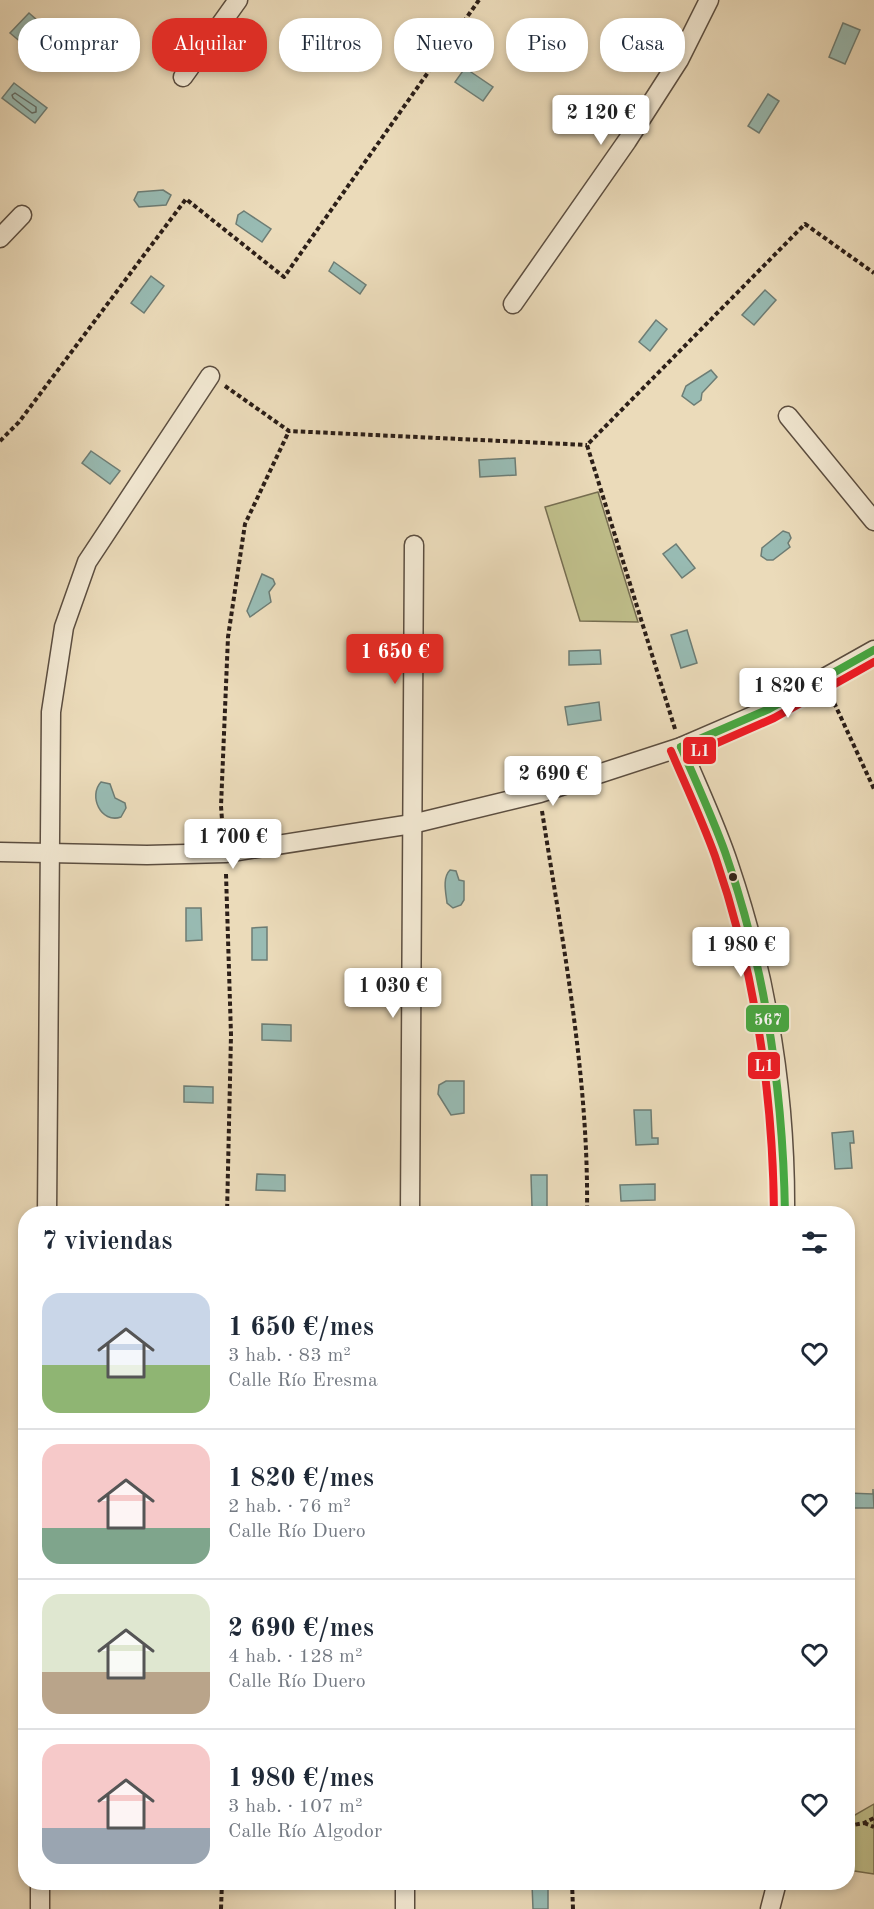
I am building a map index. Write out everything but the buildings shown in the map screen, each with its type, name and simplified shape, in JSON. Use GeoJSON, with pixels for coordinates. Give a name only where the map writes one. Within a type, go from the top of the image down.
{"type":"FeatureCollection","features":[{"type":"Feature","properties":{"kind":"street"},"geometry":{"type":"LineString","coordinates":[[183,77],[238,0]]}},
{"type":"Feature","properties":{"kind":"street"},"geometry":{"type":"LineString","coordinates":[[513,304],[639,123],[679,60],[709,0]]}},
{"type":"Feature","properties":{"kind":"street"},"geometry":{"type":"LineString","coordinates":[[0,238],[22,215]]}},
{"type":"Feature","properties":{"kind":"street"},"geometry":{"type":"LineString","coordinates":[[46,1206],[51,712],[64,627],[87,562],[210,376]]}},
{"type":"Feature","properties":{"kind":"street"},"geometry":{"type":"LineString","coordinates":[[788,416],[874,521]]}},
{"type":"Feature","properties":{"kind":"street"},"geometry":{"type":"LineString","coordinates":[[410,1206],[414,545]]}},
{"type":"Feature","properties":{"kind":"street"},"geometry":{"type":"LineString","coordinates":[[0,852],[225,853],[412,824],[540,793],[681,747],[769,709],[874,650]]}},
{"type":"Feature","properties":{"kind":"street"},"geometry":{"type":"LineString","coordinates":[[681,747],[729,863],[752,940],[769,1022],[781,1106],[785,1206]]}},
{"type":"Feature","properties":{"kind":"street"},"geometry":{"type":"LineString","coordinates":[[40,1890],[40,1909]]}},
{"type":"Feature","properties":{"kind":"street"},"geometry":{"type":"LineString","coordinates":[[405,1890],[405,1909]]}},
{"type":"Feature","properties":{"kind":"street"},"geometry":{"type":"LineString","coordinates":[[770,1909],[775,1890]]}},
{"type":"Feature","properties":{"kind":"path"},"geometry":{"type":"LineString","coordinates":[[0,441],[19,422],[186,199],[284,277],[479,0]]}},
{"type":"Feature","properties":{"kind":"path"},"geometry":{"type":"LineString","coordinates":[[210,376],[289,431],[587,445],[805,224],[874,273]]}},
{"type":"Feature","properties":{"kind":"path"},"geometry":{"type":"LineString","coordinates":[[245,524],[289,431]]}},
{"type":"Feature","properties":{"kind":"path"},"geometry":{"type":"LineString","coordinates":[[587,445],[681,747]]}},
{"type":"Feature","properties":{"kind":"path"},"geometry":{"type":"LineString","coordinates":[[824,679],[874,789]]}},
{"type":"Feature","properties":{"kind":"path"},"geometry":{"type":"LineString","coordinates":[[540,793],[579,1044],[588,1167],[587,1206]]}},
{"type":"Feature","properties":{"kind":"path"},"geometry":{"type":"LineString","coordinates":[[855,1825],[874,1818]]}},
{"type":"Feature","properties":{"kind":"path"},"geometry":{"type":"LineString","coordinates":[[864,1823],[874,1827]]}},
{"type":"Feature","properties":{"kind":"path"},"geometry":{"type":"LineString","coordinates":[[221,1909],[222,1890]]}},
{"type":"Feature","properties":{"kind":"path"},"geometry":{"type":"LineString","coordinates":[[572,1890],[573,1909]]}},
{"type":"Feature","properties":{"kind":"shaded area"},"geometry":{"type":"Polygon","coordinates":[[[598,492],[638,622],[580,621],[545,507],[598,492]]]}},
{"type":"Feature","properties":{"kind":"shaded area"},"geometry":{"type":"Polygon","coordinates":[[[874,1804],[874,1874],[855,1871],[855,1815],[874,1804]]]}},
{"type":"Feature","properties":{"kind":"water"},"geometry":{"type":"Polygon","coordinates":[[[29,13],[35,18],[24,18],[29,13]]]}},
{"type":"Feature","properties":{"kind":"water"},"geometry":{"type":"Polygon","coordinates":[[[843,23],[860,30],[845,64],[829,57],[843,23]]]}},
{"type":"Feature","properties":{"kind":"water"},"geometry":{"type":"Polygon","coordinates":[[[18,25],[18,40],[10,33],[18,25]]]}},
{"type":"Feature","properties":{"kind":"water"},"geometry":{"type":"Polygon","coordinates":[[[462,72],[471,72],[493,87],[483,101],[455,82],[462,72]]]}},
{"type":"Feature","properties":{"kind":"water"},"geometry":{"type":"Polygon","coordinates":[[[14,83],[47,108],[35,123],[2,98],[14,83]]]}},
{"type":"Feature","properties":{"kind":"water"},"geometry":{"type":"Polygon","coordinates":[[[768,94],[779,101],[759,133],[748,126],[768,94]]]}},
{"type":"Feature","properties":{"kind":"water"},"geometry":{"type":"Polygon","coordinates":[[[163,190],[171,195],[166,205],[139,207],[134,200],[138,192],[163,190]]]}},
{"type":"Feature","properties":{"kind":"water"},"geometry":{"type":"Polygon","coordinates":[[[244,211],[271,229],[262,242],[236,224],[238,215],[244,211]]]}},
{"type":"Feature","properties":{"kind":"water"},"geometry":{"type":"Polygon","coordinates":[[[334,262],[366,285],[360,294],[329,271],[334,262]]]}},
{"type":"Feature","properties":{"kind":"water"},"geometry":{"type":"Polygon","coordinates":[[[151,276],[164,286],[144,313],[131,303],[151,276]]]}},
{"type":"Feature","properties":{"kind":"water"},"geometry":{"type":"Polygon","coordinates":[[[765,290],[776,300],[754,325],[742,315],[765,290]]]}},
{"type":"Feature","properties":{"kind":"water"},"geometry":{"type":"Polygon","coordinates":[[[656,320],[667,329],[650,351],[639,342],[656,320]]]}},
{"type":"Feature","properties":{"kind":"water"},"geometry":{"type":"Polygon","coordinates":[[[711,370],[717,377],[702,393],[701,400],[694,405],[682,396],[686,386],[711,370]]]}},
{"type":"Feature","properties":{"kind":"water"},"geometry":{"type":"Polygon","coordinates":[[[91,451],[120,471],[110,484],[82,463],[91,451]]]}},
{"type":"Feature","properties":{"kind":"water"},"geometry":{"type":"Polygon","coordinates":[[[515,458],[516,475],[480,477],[479,460],[515,458]]]}},
{"type":"Feature","properties":{"kind":"water"},"geometry":{"type":"Polygon","coordinates":[[[783,531],[789,533],[790,547],[773,560],[767,560],[761,556],[762,548],[783,531]]]}},
{"type":"Feature","properties":{"kind":"water"},"geometry":{"type":"Polygon","coordinates":[[[676,544],[695,568],[682,578],[663,554],[676,544]]]}},
{"type":"Feature","properties":{"kind":"water"},"geometry":{"type":"Polygon","coordinates":[[[262,574],[273,579],[275,584],[269,592],[271,602],[250,617],[247,611],[262,574]]]}},
{"type":"Feature","properties":{"kind":"water"},"geometry":{"type":"Polygon","coordinates":[[[687,630],[697,663],[681,668],[671,635],[687,630]]]}},
{"type":"Feature","properties":{"kind":"water"},"geometry":{"type":"Polygon","coordinates":[[[600,650],[601,664],[569,665],[569,651],[600,650]]]}},
{"type":"Feature","properties":{"kind":"water"},"geometry":{"type":"Polygon","coordinates":[[[599,702],[601,720],[568,725],[565,707],[599,702]]]}},
{"type":"Feature","properties":{"kind":"water"},"geometry":{"type":"Polygon","coordinates":[[[101,782],[110,784],[115,798],[125,803],[126,808],[121,817],[114,818],[102,813],[96,801],[97,788],[101,782]]]}},
{"type":"Feature","properties":{"kind":"water"},"geometry":{"type":"Polygon","coordinates":[[[450,870],[456,871],[459,880],[464,881],[464,900],[461,905],[453,908],[447,903],[445,890],[446,877],[450,870]]]}},
{"type":"Feature","properties":{"kind":"water"},"geometry":{"type":"Polygon","coordinates":[[[186,908],[201,908],[202,940],[186,941],[186,908]]]}},
{"type":"Feature","properties":{"kind":"water"},"geometry":{"type":"Polygon","coordinates":[[[267,927],[267,960],[252,960],[252,928],[267,927]]]}},
{"type":"Feature","properties":{"kind":"water"},"geometry":{"type":"Polygon","coordinates":[[[262,1024],[291,1025],[291,1041],[262,1040],[262,1024]]]}},
{"type":"Feature","properties":{"kind":"water"},"geometry":{"type":"Polygon","coordinates":[[[446,1081],[464,1081],[464,1113],[451,1115],[438,1094],[439,1085],[446,1081]]]}},
{"type":"Feature","properties":{"kind":"water"},"geometry":{"type":"Polygon","coordinates":[[[184,1086],[213,1087],[213,1103],[184,1102],[184,1086]]]}},
{"type":"Feature","properties":{"kind":"water"},"geometry":{"type":"Polygon","coordinates":[[[634,1110],[651,1110],[652,1138],[658,1138],[658,1144],[636,1145],[634,1110]]]}},
{"type":"Feature","properties":{"kind":"water"},"geometry":{"type":"Polygon","coordinates":[[[853,1131],[854,1143],[850,1143],[852,1168],[835,1169],[832,1133],[853,1131]]]}},
{"type":"Feature","properties":{"kind":"water"},"geometry":{"type":"Polygon","coordinates":[[[257,1174],[285,1175],[285,1191],[256,1190],[257,1174]]]}},
{"type":"Feature","properties":{"kind":"water"},"geometry":{"type":"Polygon","coordinates":[[[531,1175],[547,1175],[547,1206],[532,1206],[531,1175]]]}},
{"type":"Feature","properties":{"kind":"water"},"geometry":{"type":"Polygon","coordinates":[[[655,1184],[655,1200],[621,1201],[620,1185],[655,1184]]]}},
{"type":"Feature","properties":{"kind":"water"},"geometry":{"type":"Polygon","coordinates":[[[873,1489],[874,1508],[855,1508],[855,1493],[873,1494],[873,1489]]]}},
{"type":"Feature","properties":{"kind":"water"},"geometry":{"type":"Polygon","coordinates":[[[532,1890],[548,1890],[548,1909],[533,1909],[532,1890]]]}},
{"type":"Feature","properties":{"kind":"transit line","name":"567"},"geometry":{"type":"LineString","coordinates":[[681,747],[769,709],[874,650]]}},
{"type":"Feature","properties":{"kind":"transit line","name":"L1"},"geometry":{"type":"LineString","coordinates":[[685,757],[774,718],[874,662]]}},
{"type":"Feature","properties":{"kind":"transit line","name":"567"},"geometry":{"type":"LineString","coordinates":[[681,747],[725,852],[751,940],[770,1030],[776,1076],[781,1122],[785,1206]]}},
{"type":"Feature","properties":{"kind":"transit line","name":"L1"},"geometry":{"type":"LineString","coordinates":[[671,751],[715,856],[729,900],[751,988],[770,1122],[774,1206]]}}]}
